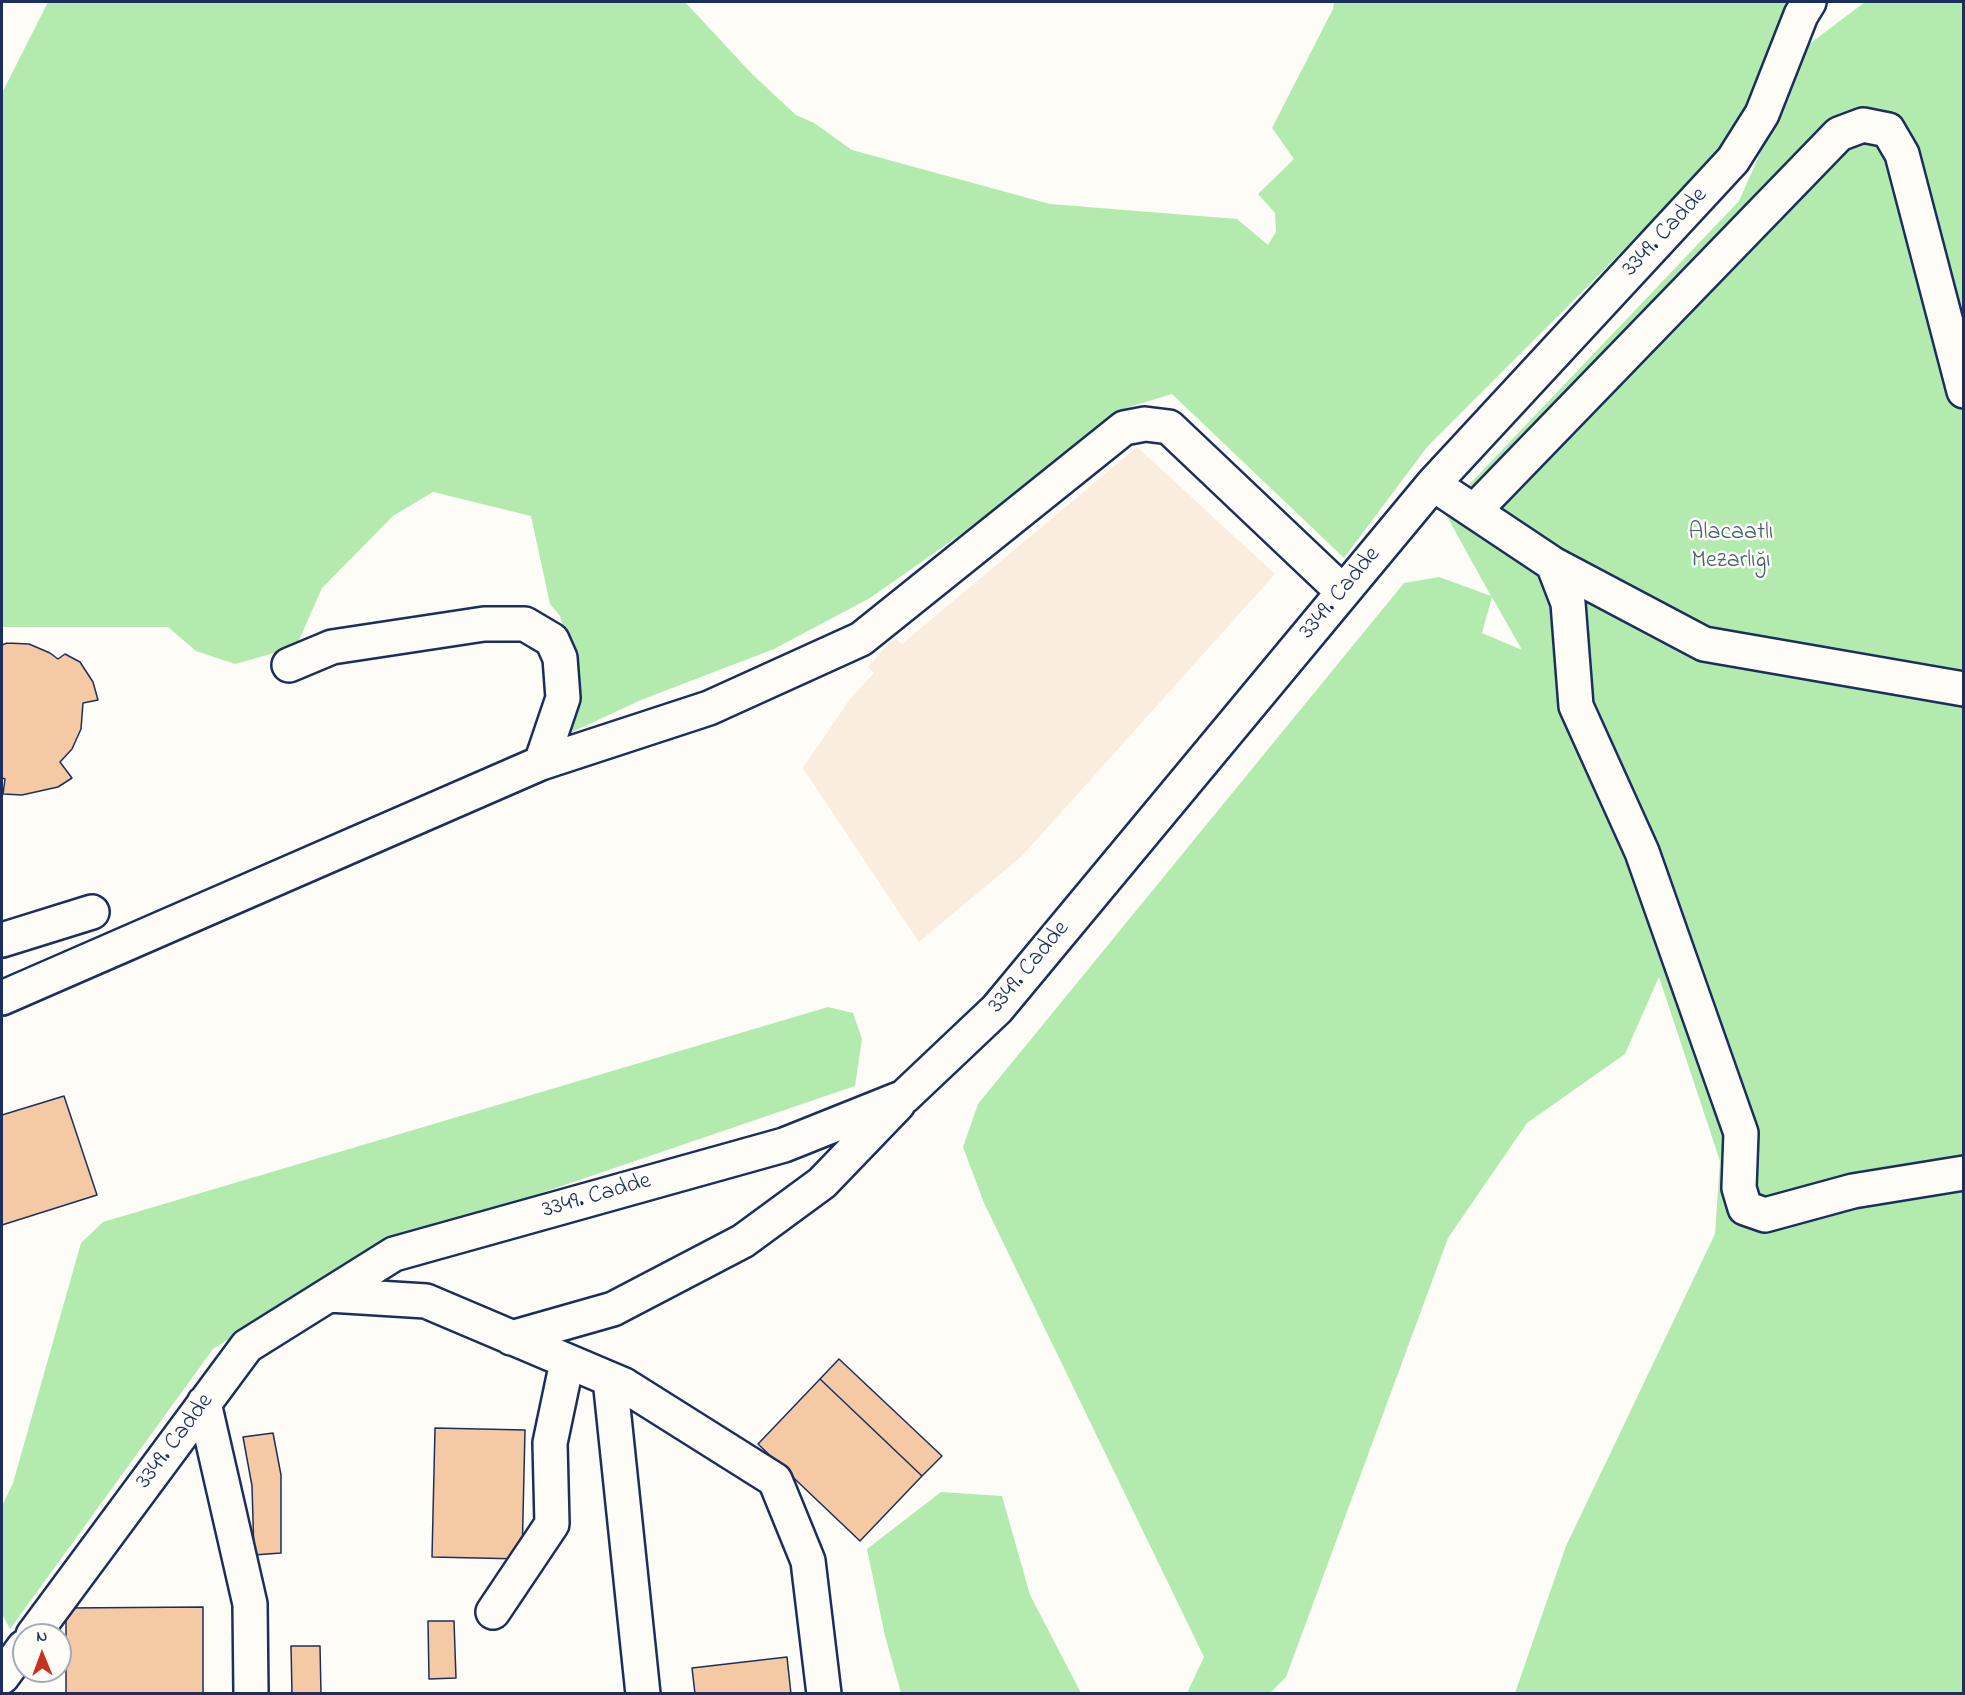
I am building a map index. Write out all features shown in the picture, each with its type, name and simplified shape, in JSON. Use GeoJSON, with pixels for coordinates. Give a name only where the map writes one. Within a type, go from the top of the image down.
{"type":"FeatureCollection","features":[{"type":"Feature","properties":{"kind":"street","name":"3349. Cadde"},"geometry":{"type":"LineString","coordinates":[[42,1623],[247,1346],[394,1254],[784,1145],[904,1097],[997,1009],[1432,484],[1733,160],[1762,114],[1801,15],[1809,2]]}},
{"type":"Feature","properties":{"kind":"street"},"geometry":{"type":"LineString","coordinates":[[1474,511],[1839,135],[1863,125],[1888,130],[1902,154],[1964,392]]}},
{"type":"Feature","properties":{"kind":"street"},"geometry":{"type":"LineString","coordinates":[[2,998],[542,763],[710,708],[861,639],[1124,428],[1145,424],[1169,427],[1343,592]]}},
{"type":"Feature","properties":{"kind":"street"},"geometry":{"type":"LineString","coordinates":[[1432,484],[1552,564],[1704,644],[1964,689]]}},
{"type":"Feature","properties":{"kind":"street"},"geometry":{"type":"LineString","coordinates":[[1552,564],[1568,603],[1576,706],[1642,852],[1741,1133],[1739,1188],[1745,1208],[1765,1215],[1853,1191],[1964,1173]]}},
{"type":"Feature","properties":{"kind":"street"},"geometry":{"type":"LineString","coordinates":[[289,665],[332,647],[484,624],[525,624],[552,640],[560,658],[563,698],[542,763]]}},
{"type":"Feature","properties":{"kind":"street"},"geometry":{"type":"LineString","coordinates":[[2,940],[92,912]]}},
{"type":"Feature","properties":{"kind":"street"},"geometry":{"type":"LineString","coordinates":[[511,1338],[613,1309],[743,1241],[822,1183],[904,1097]]}},
{"type":"Feature","properties":{"kind":"street"},"geometry":{"type":"LineString","coordinates":[[329,1295],[426,1302],[624,1385],[775,1480],[808,1561],[824,1694]]}},
{"type":"Feature","properties":{"kind":"street"},"geometry":{"type":"LineString","coordinates":[[492,1612],[552,1524],[550,1443],[567,1362]]}},
{"type":"Feature","properties":{"kind":"street"},"geometry":{"type":"LineString","coordinates":[[610,1379],[643,1694]]}},
{"type":"Feature","properties":{"kind":"street"},"geometry":{"type":"LineString","coordinates":[[204,1403],[250,1604],[251,1694]]}},
{"type":"Feature","properties":{"kind":"street"},"geometry":{"type":"LineString","coordinates":[[2,1677],[12,1663]]}},
{"type":"Feature","properties":{"kind":"shaded area"},"geometry":{"type":"Polygon","coordinates":[[[1137,447],[1275,574],[1022,856],[919,942],[803,768],[850,699],[874,673],[868,667],[894,637],[902,644],[1137,447]]]}},
{"type":"Feature","properties":{"kind":"green space"},"geometry":{"type":"Polygon","coordinates":[[[48,2],[685,2],[752,74],[796,115],[814,123],[852,150],[1050,204],[1237,219],[1268,245],[1276,232],[1275,213],[1258,194],[1294,159],[1272,128],[1333,9],[1334,2],[1793,2],[1746,104],[1716,155],[1427,447],[1344,558],[1172,394],[1123,409],[991,513],[870,598],[774,649],[641,700],[572,732],[578,701],[570,647],[560,616],[550,604],[531,516],[433,492],[393,516],[322,588],[296,647],[235,664],[196,651],[168,627],[2,627],[2,93],[48,2]]]}},
{"type":"Feature","properties":{"kind":"green space","name":"Alacaatlı Mezarlığı"},"geometry":{"type":"Polygon","coordinates":[[[1865,2],[1963,2],[1963,1693],[1515,1693],[1566,1546],[1715,1234],[1720,1161],[1659,977],[1625,1054],[1527,1123],[1448,1238],[1286,1677],[1270,1693],[1187,1693],[1204,1657],[984,1203],[963,1147],[978,1104],[1404,583],[1439,577],[1491,596],[1444,511],[1739,201],[1808,45],[1865,2]],[[1492,597],[1482,633],[1522,650],[1492,597]]]}},
{"type":"Feature","properties":{"kind":"green space"},"geometry":{"type":"Polygon","coordinates":[[[828,1007],[853,1013],[862,1039],[855,1086],[368,1252],[213,1349],[14,1623],[12,1623],[10,1629],[2,1614],[2,1506],[13,1483],[81,1243],[103,1222],[828,1007]]]}},
{"type":"Feature","properties":{"kind":"green space"},"geometry":{"type":"Polygon","coordinates":[[[941,1492],[1002,1496],[1030,1595],[1081,1693],[901,1693],[885,1636],[867,1549],[941,1492]]]}},
{"type":"Feature","properties":{"kind":"building"},"geometry":{"type":"Polygon","coordinates":[[[7,643],[29,644],[58,659],[65,654],[80,662],[93,682],[98,700],[83,703],[81,729],[72,749],[60,762],[72,778],[58,787],[22,795],[3,794],[5,779],[2,778],[2,645],[7,643]]]}},
{"type":"Feature","properties":{"kind":"building"},"geometry":{"type":"Polygon","coordinates":[[[64,1096],[97,1195],[2,1225],[2,1115],[64,1096]]]}},
{"type":"Feature","properties":{"kind":"building"},"geometry":{"type":"Polygon","coordinates":[[[839,1359],[942,1456],[922,1476],[820,1379],[839,1359]]]}},
{"type":"Feature","properties":{"kind":"building"},"geometry":{"type":"Polygon","coordinates":[[[820,1379],[922,1476],[860,1541],[758,1444],[820,1379]]]}},
{"type":"Feature","properties":{"kind":"building"},"geometry":{"type":"Polygon","coordinates":[[[435,1428],[525,1430],[522,1559],[432,1557],[435,1428]]]}},
{"type":"Feature","properties":{"kind":"building"},"geometry":{"type":"Polygon","coordinates":[[[273,1433],[281,1475],[281,1553],[254,1555],[252,1486],[243,1437],[273,1433]]]}},
{"type":"Feature","properties":{"kind":"building"},"geometry":{"type":"Polygon","coordinates":[[[203,1607],[203,1694],[66,1694],[66,1683],[72,1683],[72,1623],[66,1623],[66,1608],[203,1607]]]}},
{"type":"Feature","properties":{"kind":"building"},"geometry":{"type":"Polygon","coordinates":[[[428,1621],[454,1621],[456,1678],[429,1679],[428,1621]]]}},
{"type":"Feature","properties":{"kind":"building"},"geometry":{"type":"Polygon","coordinates":[[[291,1646],[320,1646],[321,1694],[292,1694],[291,1646]]]}},
{"type":"Feature","properties":{"kind":"building"},"geometry":{"type":"Polygon","coordinates":[[[787,1657],[791,1694],[695,1694],[692,1668],[787,1657]]]}}]}
